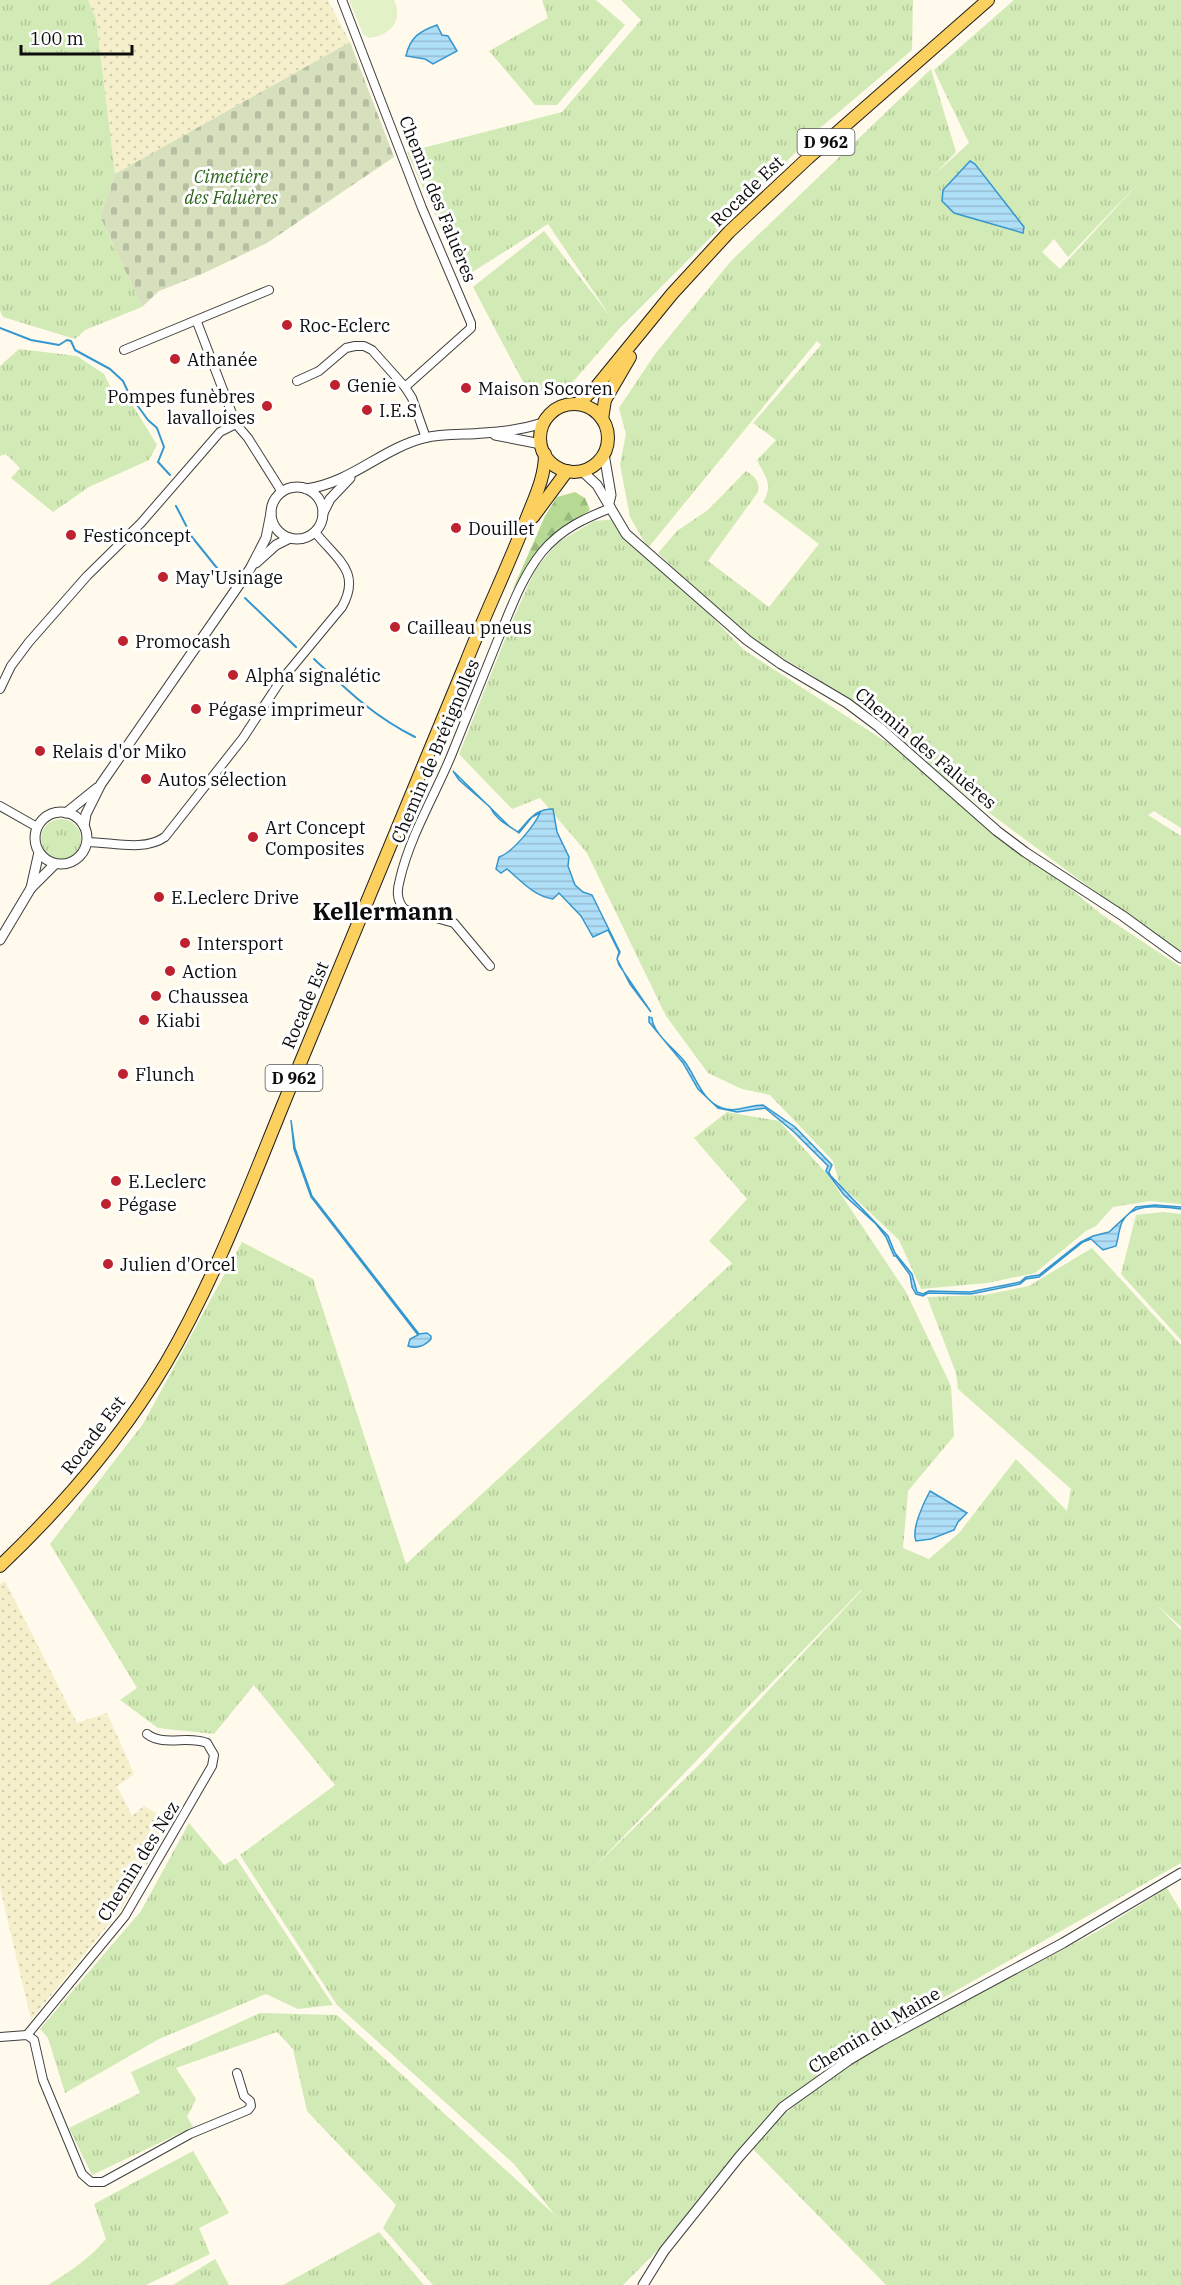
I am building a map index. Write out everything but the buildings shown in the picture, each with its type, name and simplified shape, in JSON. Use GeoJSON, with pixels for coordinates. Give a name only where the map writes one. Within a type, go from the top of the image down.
{"type":"FeatureCollection","features":[{"type":"Feature","properties":{"kind":"main road","name":"Rocade Est"},"geometry":{"type":"LineString","coordinates":[[578,404],[597,386],[672,294],[729,232],[800,165],[988,0]]}},
{"type":"Feature","properties":{"kind":"main road","name":"Rocade Est"},"geometry":{"type":"LineString","coordinates":[[602,419],[605,400],[617,376],[672,294]]}},
{"type":"Feature","properties":{"kind":"main road"},"geometry":{"type":"LineString","coordinates":[[567,404],[578,404],[596,411],[602,419],[608,436],[604,454],[598,462],[582,471],[567,471],[558,468],[543,449],[543,423],[557,408],[567,404]]}},
{"type":"Feature","properties":{"kind":"main road","name":"Rocade Est"},"geometry":{"type":"LineString","coordinates":[[0,1566],[45,1523],[99,1461],[134,1414],[188,1323],[227,1239],[467,659],[516,547],[544,472],[543,449]]}},
{"type":"Feature","properties":{"kind":"main road","name":"Rocade Est"},"geometry":{"type":"LineString","coordinates":[[516,547],[539,507],[567,471]]}},
{"type":"Feature","properties":{"kind":"street","name":"Chemin des Faluères"},"geometry":{"type":"LineString","coordinates":[[342,0],[422,208],[471,323],[471,328],[405,387]]}},
{"type":"Feature","properties":{"kind":"street"},"geometry":{"type":"LineString","coordinates":[[124,350],[269,290]]}},
{"type":"Feature","properties":{"kind":"street"},"geometry":{"type":"LineString","coordinates":[[196,322],[236,424],[248,438],[282,492]]}},
{"type":"Feature","properties":{"kind":"street"},"geometry":{"type":"LineString","coordinates":[[297,381],[319,371],[346,348],[364,346],[372,350],[405,387],[412,398],[426,438]]}},
{"type":"Feature","properties":{"kind":"street"},"geometry":{"type":"LineString","coordinates":[[84,826],[76,817],[66,813],[49,815],[38,827],[35,840],[39,852],[55,864],[69,863],[81,855],[87,842],[84,826],[86,814],[101,784],[250,569],[266,538],[272,505],[282,492],[290,488],[323,487],[354,474],[390,452],[426,438],[452,434],[486,433],[543,423]]}},
{"type":"Feature","properties":{"kind":"street"},"geometry":{"type":"LineString","coordinates":[[0,689],[11,666],[29,642],[87,576],[141,523],[220,432],[236,424]]}},
{"type":"Feature","properties":{"kind":"street"},"geometry":{"type":"LineString","coordinates":[[486,433],[543,449]]}},
{"type":"Feature","properties":{"kind":"street","name":"Chemin des Faluères"},"geometry":{"type":"LineString","coordinates":[[604,454],[611,495],[610,506]]}},
{"type":"Feature","properties":{"kind":"street","name":"Chemin des Faluères"},"geometry":{"type":"LineString","coordinates":[[582,471],[597,485],[626,534],[747,640],[781,664],[847,703],[879,727],[997,831],[1025,852],[1124,916],[1181,958]]}},
{"type":"Feature","properties":{"kind":"street"},"geometry":{"type":"LineString","coordinates":[[322,513],[330,499],[354,474]]}},
{"type":"Feature","properties":{"kind":"street"},"geometry":{"type":"LineString","coordinates":[[271,513],[276,529],[290,538],[299,539],[315,532],[322,520],[322,513],[318,498],[306,489]]}},
{"type":"Feature","properties":{"kind":"street","name":"Chemin de Brétignolles"},"geometry":{"type":"LineString","coordinates":[[490,966],[454,923],[404,909],[398,902],[400,876],[418,827],[450,758],[527,574],[551,542],[577,522],[610,506]]}},
{"type":"Feature","properties":{"kind":"street"},"geometry":{"type":"LineString","coordinates":[[87,842],[140,845],[156,843],[165,837],[243,738],[279,683],[342,607],[351,585],[348,572],[315,532]]}},
{"type":"Feature","properties":{"kind":"street"},"geometry":{"type":"LineString","coordinates":[[250,569],[270,550],[290,538]]}},
{"type":"Feature","properties":{"kind":"street"},"geometry":{"type":"LineString","coordinates":[[66,813],[101,784]]}},
{"type":"Feature","properties":{"kind":"street"},"geometry":{"type":"LineString","coordinates":[[1,807],[38,827]]}},
{"type":"Feature","properties":{"kind":"street"},"geometry":{"type":"LineString","coordinates":[[31,888],[39,852]]}},
{"type":"Feature","properties":{"kind":"street"},"geometry":{"type":"LineString","coordinates":[[0,940],[31,888],[55,864]]}},
{"type":"Feature","properties":{"kind":"street","name":"Chemin des Nez"},"geometry":{"type":"LineString","coordinates":[[27,2035],[125,1916],[212,1766],[214,1755],[207,1743],[188,1738],[156,1740],[147,1734]]}},
{"type":"Feature","properties":{"kind":"street","name":"Chemin du Maine"},"geometry":{"type":"LineString","coordinates":[[643,2285],[664,2251],[744,2151],[783,2107],[849,2060],[881,2041],[1063,1943],[1181,1873]]}},
{"type":"Feature","properties":{"kind":"street"},"geometry":{"type":"LineString","coordinates":[[0,2037],[27,2035],[34,2040],[43,2080],[82,2174],[86,2179],[96,2183],[103,2182],[139,2164],[190,2134],[248,2110],[251,2106],[250,2101],[244,2096],[237,2073]]}},
{"type":"Feature","properties":{"kind":"shaded area"},"geometry":{"type":"Polygon","coordinates":[[[88,0],[328,0],[350,42],[115,174],[96,19],[88,0]]]}},
{"type":"Feature","properties":{"kind":"shaded area"},"geometry":{"type":"Polygon","coordinates":[[[5,1581],[77,1723],[107,1713],[134,1774],[117,1786],[132,1816],[144,1806],[172,1822],[121,1909],[31,2020],[0,1888],[0,1584],[5,1581]]]}},
{"type":"Feature","properties":{"kind":"green space"},"geometry":{"type":"Polygon","coordinates":[[[0,0],[88,0],[96,19],[115,174],[100,216],[142,307],[85,330],[75,339],[3,317],[0,311],[0,0]]]}},
{"type":"Feature","properties":{"kind":"green space"},"geometry":{"type":"Polygon","coordinates":[[[349,0],[394,0],[397,8],[396,21],[388,31],[369,38],[363,34],[349,0]]]}},
{"type":"Feature","properties":{"kind":"green space"},"geometry":{"type":"Polygon","coordinates":[[[542,0],[596,0],[625,25],[557,105],[535,105],[489,51],[548,18],[542,0]]]}},
{"type":"Feature","properties":{"kind":"green space"},"geometry":{"type":"Polygon","coordinates":[[[621,0],[913,0],[912,50],[820,128],[619,329],[565,391],[556,383],[531,397],[473,287],[544,231],[610,316],[548,224],[463,278],[407,152],[562,112],[641,20],[621,0]]]}},
{"type":"Feature","properties":{"kind":"green space"},"geometry":{"type":"Polygon","coordinates":[[[1014,0],[1181,0],[1181,828],[1154,811],[1148,815],[1181,836],[1181,955],[988,812],[812,675],[762,646],[658,553],[677,531],[708,510],[746,471],[756,480],[758,492],[708,561],[769,607],[819,544],[763,502],[768,485],[757,460],[776,440],[753,423],[821,345],[817,341],[648,548],[630,517],[620,464],[626,434],[619,408],[655,354],[731,261],[931,69],[956,152],[935,174],[969,143],[934,70],[1014,0]],[[1143,178],[1068,257],[1054,239],[1042,252],[1060,269],[1143,178]]]}},
{"type":"Feature","properties":{"kind":"green space","name":"Cimetière des Faluères"},"geometry":{"type":"Polygon","coordinates":[[[350,42],[394,157],[267,243],[202,274],[159,291],[142,307],[100,216],[115,174],[350,42]]]}},
{"type":"Feature","properties":{"kind":"green space"},"geometry":{"type":"Polygon","coordinates":[[[19,349],[77,356],[104,374],[113,392],[127,396],[157,445],[149,460],[89,487],[53,512],[11,478],[20,468],[6,454],[0,456],[0,366],[19,349]]]}},
{"type":"Feature","properties":{"kind":"green space"},"geometry":{"type":"Polygon","coordinates":[[[575,492],[585,498],[590,510],[549,539],[513,589],[545,516],[557,497],[575,492]]]}},
{"type":"Feature","properties":{"kind":"green space"},"geometry":{"type":"Polygon","coordinates":[[[617,519],[744,650],[922,765],[1101,914],[1181,967],[1181,1204],[1150,1201],[1113,1207],[1096,1226],[1086,1231],[1035,1273],[987,1283],[921,1289],[899,1240],[845,1189],[842,1192],[833,1161],[770,1095],[742,1089],[708,1073],[666,1016],[587,853],[540,798],[512,809],[459,754],[535,570],[557,543],[594,521],[617,519]]]}},
{"type":"Feature","properties":{"kind":"green space"},"geometry":{"type":"Polygon","coordinates":[[[61,819],[75,825],[81,839],[75,853],[61,859],[47,853],[41,839],[47,825],[61,819]]]}},
{"type":"Feature","properties":{"kind":"green space"},"geometry":{"type":"Polygon","coordinates":[[[727,1112],[779,1121],[828,1175],[906,1292],[951,1386],[954,1436],[908,1491],[903,1548],[929,1559],[960,1532],[1016,1459],[1067,1511],[1071,1489],[958,1389],[956,1373],[927,1297],[985,1295],[1029,1286],[1092,1248],[1181,1345],[1181,1627],[1158,1606],[1181,1630],[1181,1863],[897,2024],[781,2105],[683,2225],[623,2285],[433,2285],[383,2228],[396,2205],[307,2111],[293,2049],[277,2032],[176,2068],[196,2099],[187,2117],[193,2127],[92,2175],[69,2128],[140,2093],[131,2072],[260,2013],[337,2015],[583,2241],[554,2214],[514,2164],[337,2005],[240,1855],[335,1785],[254,1685],[214,1734],[158,1728],[120,1700],[137,1688],[50,1544],[143,1424],[242,1242],[313,1279],[406,1564],[732,1263],[709,1241],[747,1199],[694,1138],[727,1112]],[[862,1590],[593,1868],[699,1765],[862,1590]]]}},
{"type":"Feature","properties":{"kind":"green space"},"geometry":{"type":"Polygon","coordinates":[[[1163,1212],[1181,1214],[1181,1340],[1121,1274],[1136,1215],[1163,1212]]]}},
{"type":"Feature","properties":{"kind":"green space"},"geometry":{"type":"Polygon","coordinates":[[[189,1823],[224,1865],[236,1858],[333,2005],[298,2009],[266,1994],[159,2039],[65,2093],[48,2038],[40,2029],[141,1911],[189,1823]]]}},
{"type":"Feature","properties":{"kind":"green space"},"geometry":{"type":"Polygon","coordinates":[[[1167,1888],[1181,1911],[1181,2285],[886,2285],[749,2145],[838,2068],[1098,1931],[1167,1888]]]}},
{"type":"Feature","properties":{"kind":"green space"},"geometry":{"type":"Polygon","coordinates":[[[193,2151],[229,2213],[199,2228],[210,2254],[146,2285],[48,2285],[79,2264],[106,2239],[94,2204],[193,2151]]]}},
{"type":"Feature","properties":{"kind":"green space"},"geometry":{"type":"Polygon","coordinates":[[[379,2232],[424,2285],[283,2285],[379,2232]]]}},
{"type":"Feature","properties":{"kind":"green space"},"geometry":{"type":"Polygon","coordinates":[[[215,2259],[229,2285],[173,2285],[215,2259]]]}},
{"type":"Feature","properties":{"kind":"water"},"geometry":{"type":"Polygon","coordinates":[[[437,25],[442,35],[448,36],[457,51],[433,64],[425,59],[406,56],[413,39],[437,25]]]}},
{"type":"Feature","properties":{"kind":"water"},"geometry":{"type":"Polygon","coordinates":[[[970,161],[975,164],[1024,227],[1023,233],[954,213],[942,201],[943,190],[970,161]]]}},
{"type":"Feature","properties":{"kind":"water"},"geometry":{"type":"Polygon","coordinates":[[[453,771],[487,804],[459,780],[453,771]]]}},
{"type":"Feature","properties":{"kind":"water"},"geometry":{"type":"Polygon","coordinates":[[[490,808],[518,832],[532,817],[519,833],[507,825],[490,808]]]}},
{"type":"Feature","properties":{"kind":"water"},"geometry":{"type":"Polygon","coordinates":[[[547,809],[553,809],[557,832],[569,857],[568,866],[575,885],[583,892],[592,895],[620,952],[617,959],[619,952],[608,930],[593,937],[581,916],[559,893],[553,899],[540,895],[507,869],[501,873],[496,869],[499,857],[510,850],[533,825],[540,813],[533,816],[547,809]]]}},
{"type":"Feature","properties":{"kind":"water"},"geometry":{"type":"Polygon","coordinates":[[[624,972],[651,1012],[630,984],[624,972]]]}},
{"type":"Feature","properties":{"kind":"water"},"geometry":{"type":"Polygon","coordinates":[[[649,1017],[652,1018],[658,1032],[649,1022],[649,1017]]]}},
{"type":"Feature","properties":{"kind":"water"},"geometry":{"type":"Polygon","coordinates":[[[664,1041],[685,1062],[708,1099],[698,1089],[683,1063],[664,1041]]]}},
{"type":"Feature","properties":{"kind":"water"},"geometry":{"type":"Polygon","coordinates":[[[715,1105],[727,1109],[738,1109],[763,1105],[795,1127],[832,1165],[830,1175],[888,1236],[895,1253],[912,1274],[917,1292],[923,1294],[929,1291],[970,1292],[1020,1282],[1026,1277],[1039,1275],[1081,1242],[1109,1232],[1127,1216],[1122,1222],[1116,1246],[1103,1250],[1091,1239],[1083,1242],[1039,1277],[1026,1279],[1020,1284],[971,1294],[928,1293],[923,1296],[916,1294],[910,1275],[894,1256],[886,1237],[876,1224],[844,1195],[826,1171],[828,1166],[794,1132],[765,1108],[737,1112],[718,1108],[715,1105]]]}},
{"type":"Feature","properties":{"kind":"water"},"geometry":{"type":"Polygon","coordinates":[[[291,1120],[295,1148],[312,1196],[419,1334],[427,1333],[431,1336],[426,1343],[417,1347],[408,1346],[410,1339],[418,1335],[311,1197],[294,1149],[291,1120]]]}},
{"type":"Feature","properties":{"kind":"water"},"geometry":{"type":"Polygon","coordinates":[[[1155,1205],[1181,1207],[1181,1209],[1140,1208],[1127,1215],[1136,1207],[1155,1205]]]}},
{"type":"Feature","properties":{"kind":"water"},"geometry":{"type":"Polygon","coordinates":[[[930,1491],[967,1513],[954,1530],[931,1539],[916,1541],[915,1530],[930,1491]]]}},
{"type":"Feature","properties":{"kind":"waterway"},"geometry":{"type":"LineString","coordinates":[[0,328],[31,340],[59,345],[67,340],[71,341],[75,350],[110,369],[123,381],[129,394],[148,420],[157,428],[164,447],[158,462],[170,475]]}},
{"type":"Feature","properties":{"kind":"waterway"},"geometry":{"type":"LineString","coordinates":[[176,506],[192,537],[225,578]]}},
{"type":"Feature","properties":{"kind":"waterway"},"geometry":{"type":"LineString","coordinates":[[245,598],[296,647]]}},
{"type":"Feature","properties":{"kind":"waterway"},"geometry":{"type":"LineString","coordinates":[[314,659],[374,712],[415,737]]}},
{"type":"Feature","properties":{"kind":"place","name":"Roc-Eclerc"},"geometry":{"type":"Point","coordinates":[287,325]}},
{"type":"Feature","properties":{"kind":"place","name":"Athanée"},"geometry":{"type":"Point","coordinates":[175,359]}},
{"type":"Feature","properties":{"kind":"place","name":"Genie"},"geometry":{"type":"Point","coordinates":[335,385]}},
{"type":"Feature","properties":{"kind":"place","name":"Maison Socoren"},"geometry":{"type":"Point","coordinates":[466,388]}},
{"type":"Feature","properties":{"kind":"place","name":"Pompes funèbres lavalloises"},"geometry":{"type":"Point","coordinates":[267,406]}},
{"type":"Feature","properties":{"kind":"place","name":"I.E.S"},"geometry":{"type":"Point","coordinates":[367,410]}},
{"type":"Feature","properties":{"kind":"place","name":"Douillet"},"geometry":{"type":"Point","coordinates":[456,528]}},
{"type":"Feature","properties":{"kind":"place","name":"Festiconcept"},"geometry":{"type":"Point","coordinates":[71,535]}},
{"type":"Feature","properties":{"kind":"place","name":"May'Usinage"},"geometry":{"type":"Point","coordinates":[163,577]}},
{"type":"Feature","properties":{"kind":"place","name":"Cailleau pneus"},"geometry":{"type":"Point","coordinates":[395,627]}},
{"type":"Feature","properties":{"kind":"place","name":"Promocash"},"geometry":{"type":"Point","coordinates":[123,641]}},
{"type":"Feature","properties":{"kind":"place","name":"Alpha signalétic"},"geometry":{"type":"Point","coordinates":[233,675]}},
{"type":"Feature","properties":{"kind":"place","name":"Pégase imprimeur"},"geometry":{"type":"Point","coordinates":[196,709]}},
{"type":"Feature","properties":{"kind":"place","name":"Relais d'or Miko"},"geometry":{"type":"Point","coordinates":[40,751]}},
{"type":"Feature","properties":{"kind":"place","name":"Autos sélection"},"geometry":{"type":"Point","coordinates":[146,779]}},
{"type":"Feature","properties":{"kind":"place","name":"Art Concept Composites"},"geometry":{"type":"Point","coordinates":[253,837]}},
{"type":"Feature","properties":{"kind":"place","name":"E.Leclerc Drive"},"geometry":{"type":"Point","coordinates":[159,897]}},
{"type":"Feature","properties":{"kind":"place","name":"Intersport"},"geometry":{"type":"Point","coordinates":[185,943]}},
{"type":"Feature","properties":{"kind":"place","name":"Action"},"geometry":{"type":"Point","coordinates":[170,971]}},
{"type":"Feature","properties":{"kind":"place","name":"Chaussea"},"geometry":{"type":"Point","coordinates":[156,996]}},
{"type":"Feature","properties":{"kind":"place","name":"Kiabi"},"geometry":{"type":"Point","coordinates":[144,1020]}},
{"type":"Feature","properties":{"kind":"place","name":"Flunch"},"geometry":{"type":"Point","coordinates":[123,1074]}},
{"type":"Feature","properties":{"kind":"place","name":"E.Leclerc"},"geometry":{"type":"Point","coordinates":[116,1181]}},
{"type":"Feature","properties":{"kind":"place","name":"Pégase"},"geometry":{"type":"Point","coordinates":[106,1204]}},
{"type":"Feature","properties":{"kind":"place","name":"Julien d'Orcel"},"geometry":{"type":"Point","coordinates":[108,1264]}},
{"type":"Feature","properties":{"kind":"district","name":"Kellermann"},"geometry":{"type":"Point","coordinates":[383,911]}}]}
